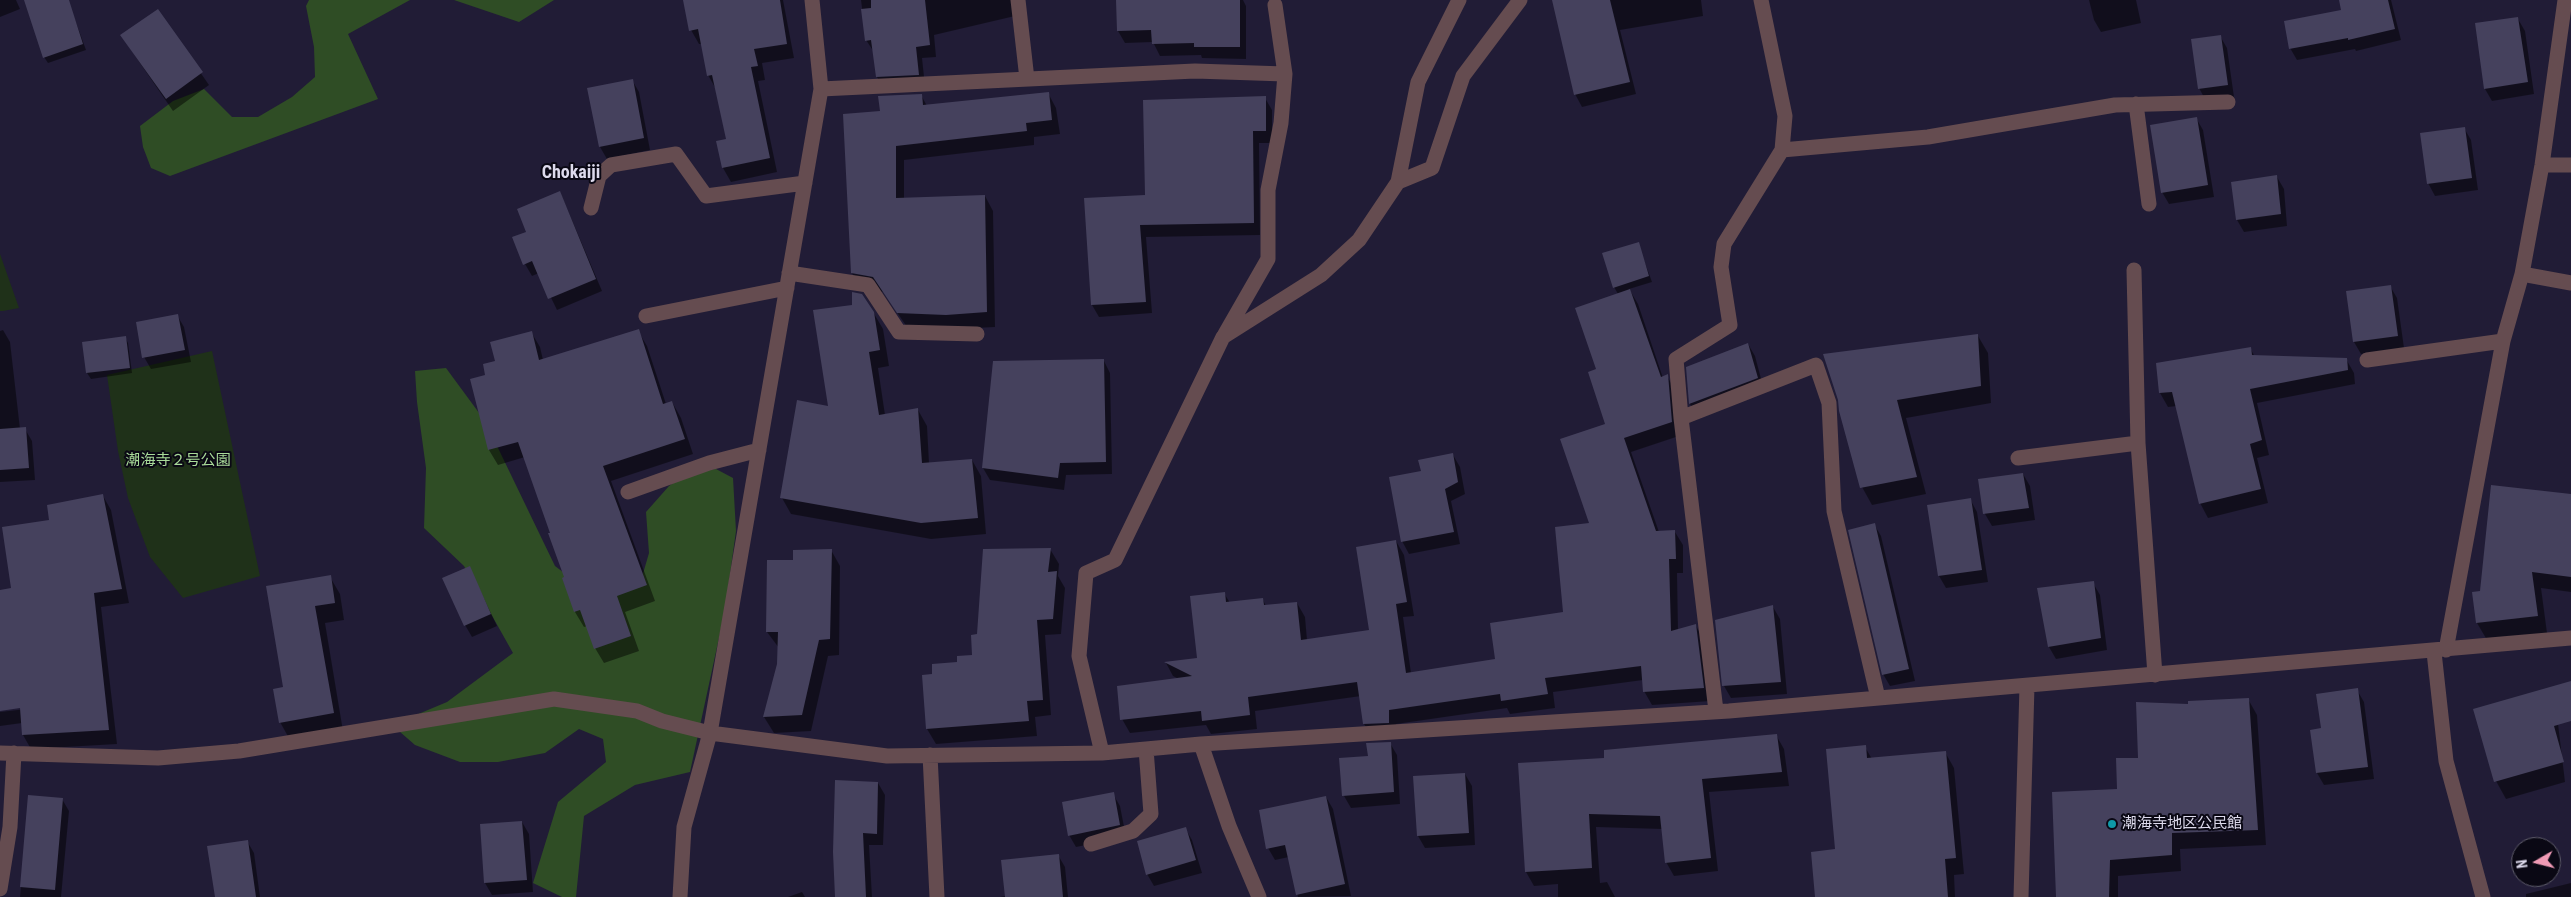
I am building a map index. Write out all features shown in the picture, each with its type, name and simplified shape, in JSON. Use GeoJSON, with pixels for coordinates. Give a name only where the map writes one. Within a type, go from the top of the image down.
{"type":"FeatureCollection","features":[{"type":"Feature","properties":{"kind":"street"},"geometry":{"type":"LineString","coordinates":[[680,897],[684,827],[710,733],[821,89],[812,0]]}},
{"type":"Feature","properties":{"kind":"street"},"geometry":{"type":"LineString","coordinates":[[1018,0],[1027,79]]}},
{"type":"Feature","properties":{"kind":"street"},"geometry":{"type":"LineString","coordinates":[[1223,337],[1321,275],[1359,240],[1398,182],[1418,82],[1459,0]]}},
{"type":"Feature","properties":{"kind":"street"},"geometry":{"type":"LineString","coordinates":[[1398,182],[1432,168],[1463,76],[1520,0]]}},
{"type":"Feature","properties":{"kind":"street"},"geometry":{"type":"LineString","coordinates":[[1716,711],[1680,418],[1676,359],[1730,325],[1721,267],[1724,244],[1782,150],[1785,116],[1761,0]]}},
{"type":"Feature","properties":{"kind":"street"},"geometry":{"type":"LineString","coordinates":[[2483,897],[2446,761],[2440,651],[2503,341],[2522,274],[2542,165],[2565,0]]}},
{"type":"Feature","properties":{"kind":"street"},"geometry":{"type":"LineString","coordinates":[[1102,753],[1079,656],[1086,573],[1115,560],[1223,337],[1268,259],[1268,190],[1281,123],[1285,74],[1275,5]]}},
{"type":"Feature","properties":{"kind":"street"},"geometry":{"type":"LineString","coordinates":[[821,89],[1195,71],[1285,74]]}},
{"type":"Feature","properties":{"kind":"street"},"geometry":{"type":"LineString","coordinates":[[1782,150],[1928,137],[2115,105],[2228,102]]}},
{"type":"Feature","properties":{"kind":"street"},"geometry":{"type":"LineString","coordinates":[[2136,104],[2149,204]]}},
{"type":"Feature","properties":{"kind":"street"},"geometry":{"type":"LineString","coordinates":[[590,208],[599,176],[611,164],[676,154],[706,196],[805,183]]}},
{"type":"Feature","properties":{"kind":"street"},"geometry":{"type":"LineString","coordinates":[[2542,165],[2571,165]]}},
{"type":"Feature","properties":{"kind":"street"},"geometry":{"type":"LineString","coordinates":[[2134,270],[2138,443],[2155,675]]}},
{"type":"Feature","properties":{"kind":"street"},"geometry":{"type":"LineString","coordinates":[[2522,274],[2571,283]]}},
{"type":"Feature","properties":{"kind":"street"},"geometry":{"type":"LineString","coordinates":[[646,316],[788,280],[868,285],[899,332],[977,334]]}},
{"type":"Feature","properties":{"kind":"street"},"geometry":{"type":"LineString","coordinates":[[2367,360],[2503,341]]}},
{"type":"Feature","properties":{"kind":"street"},"geometry":{"type":"LineString","coordinates":[[1680,418],[1816,365],[1829,403],[1834,511],[1878,698]]}},
{"type":"Feature","properties":{"kind":"street"},"geometry":{"type":"LineString","coordinates":[[2018,458],[2138,443]]}},
{"type":"Feature","properties":{"kind":"street"},"geometry":{"type":"LineString","coordinates":[[628,492],[709,463],[758,450]]}},
{"type":"Feature","properties":{"kind":"street"},"geometry":{"type":"LineString","coordinates":[[0,889],[10,827],[7,753],[158,758],[239,751],[554,699],[637,711],[662,721],[710,733],[887,756],[1102,753],[1200,744],[1716,711],[2440,651],[2571,638]]}},
{"type":"Feature","properties":{"kind":"street"},"geometry":{"type":"LineString","coordinates":[[2021,897],[2027,686]]}},
{"type":"Feature","properties":{"kind":"street"},"geometry":{"type":"LineString","coordinates":[[1200,744],[1229,826],[1259,897]]}},
{"type":"Feature","properties":{"kind":"street"},"geometry":{"type":"LineString","coordinates":[[1091,844],[1133,831],[1151,814],[1146,749]]}},
{"type":"Feature","properties":{"kind":"street"},"geometry":{"type":"LineString","coordinates":[[930,755],[936,897]]}},
{"type":"Feature","properties":{"kind":"green space"},"geometry":{"type":"Polygon","coordinates":[[[309,0],[410,0],[348,34],[378,99],[170,176],[151,168],[143,147],[140,126],[173,101],[204,89],[232,117],[258,117],[292,97],[315,77],[314,47],[306,6],[309,0]]]}},
{"type":"Feature","properties":{"kind":"green space"},"geometry":{"type":"Polygon","coordinates":[[[454,0],[554,0],[519,22],[454,0]]]}},
{"type":"Feature","properties":{"kind":"green space"},"geometry":{"type":"Polygon","coordinates":[[[0,254],[19,308],[0,311],[0,254]]]}},
{"type":"Feature","properties":{"kind":"green space","name":"潮海寺２号公園"},"geometry":{"type":"Polygon","coordinates":[[[212,351],[260,576],[183,598],[150,557],[128,498],[118,451],[107,375],[212,351]]]}},
{"type":"Feature","properties":{"kind":"green space"},"geometry":{"type":"Polygon","coordinates":[[[446,368],[485,421],[555,566],[584,588],[642,577],[649,553],[646,512],[669,486],[688,472],[716,469],[733,478],[736,531],[725,610],[690,772],[635,785],[584,816],[576,897],[562,897],[533,883],[558,802],[606,762],[603,739],[579,729],[545,753],[498,762],[460,762],[415,745],[392,725],[447,702],[513,653],[464,566],[424,528],[426,468],[417,402],[415,371],[446,368]]]}},
{"type":"Feature","properties":{"kind":"building"},"geometry":{"type":"Polygon","coordinates":[[[24,0],[69,0],[83,44],[43,58],[24,0]]]}},
{"type":"Feature","properties":{"kind":"building"},"geometry":{"type":"Polygon","coordinates":[[[683,0],[780,0],[787,44],[754,49],[758,66],[751,67],[770,158],[722,168],[716,141],[726,139],[712,75],[707,76],[698,29],[689,31],[683,0]]]}},
{"type":"Feature","properties":{"kind":"building"},"geometry":{"type":"Polygon","coordinates":[[[871,0],[925,0],[930,45],[916,47],[919,75],[876,77],[871,40],[865,41],[861,9],[871,8],[871,0]]]}},
{"type":"Feature","properties":{"kind":"building"},"geometry":{"type":"Polygon","coordinates":[[[1116,0],[1240,0],[1240,47],[1194,47],[1194,43],[1152,44],[1151,30],[1117,31],[1116,0]]]}},
{"type":"Feature","properties":{"kind":"building"},"geometry":{"type":"Polygon","coordinates":[[[1552,0],[1610,0],[1630,82],[1574,95],[1552,0]]]}},
{"type":"Feature","properties":{"kind":"building"},"geometry":{"type":"Polygon","coordinates":[[[2339,0],[2388,0],[2395,29],[2348,40],[2348,38],[2289,49],[2284,21],[2341,10],[2339,0]]]}},
{"type":"Feature","properties":{"kind":"building"},"geometry":{"type":"Polygon","coordinates":[[[158,9],[203,72],[166,99],[120,35],[158,9]]]}},
{"type":"Feature","properties":{"kind":"building"},"geometry":{"type":"Polygon","coordinates":[[[2518,17],[2528,82],[2484,89],[2475,23],[2518,17]]]}},
{"type":"Feature","properties":{"kind":"building"},"geometry":{"type":"Polygon","coordinates":[[[2221,35],[2228,85],[2198,89],[2191,39],[2221,35]]]}},
{"type":"Feature","properties":{"kind":"building"},"geometry":{"type":"Polygon","coordinates":[[[633,79],[644,138],[599,147],[587,88],[633,79]]]}},
{"type":"Feature","properties":{"kind":"building"},"geometry":{"type":"Polygon","coordinates":[[[1049,92],[1052,120],[1026,123],[1027,131],[896,146],[896,198],[985,195],[987,312],[946,315],[897,313],[873,277],[851,273],[843,114],[880,111],[878,96],[922,94],[923,105],[1049,92]]]}},
{"type":"Feature","properties":{"kind":"building"},"geometry":{"type":"Polygon","coordinates":[[[1266,96],[1266,131],[1253,131],[1254,223],[1140,225],[1146,302],[1091,305],[1084,198],[1145,195],[1143,100],[1266,96]]]}},
{"type":"Feature","properties":{"kind":"building"},"geometry":{"type":"Polygon","coordinates":[[[2197,117],[2208,185],[2161,193],[2150,125],[2197,117]]]}},
{"type":"Feature","properties":{"kind":"building"},"geometry":{"type":"Polygon","coordinates":[[[2465,127],[2472,178],[2427,184],[2420,133],[2465,127]]]}},
{"type":"Feature","properties":{"kind":"building"},"geometry":{"type":"Polygon","coordinates":[[[2277,175],[2281,214],[2236,220],[2231,182],[2277,175]]]}},
{"type":"Feature","properties":{"kind":"building"},"geometry":{"type":"Polygon","coordinates":[[[560,191],[596,279],[548,299],[532,261],[523,265],[512,237],[526,232],[517,209],[560,191]]]}},
{"type":"Feature","properties":{"kind":"building"},"geometry":{"type":"Polygon","coordinates":[[[1639,242],[1649,276],[1613,288],[1602,253],[1639,242]]]}},
{"type":"Feature","properties":{"kind":"building"},"geometry":{"type":"Polygon","coordinates":[[[2391,285],[2398,336],[2353,342],[2346,291],[2391,285]]]}},
{"type":"Feature","properties":{"kind":"building"},"geometry":{"type":"Polygon","coordinates":[[[1630,289],[1661,377],[1668,374],[1672,422],[1624,438],[1656,531],[1675,530],[1676,559],[1669,559],[1671,631],[1696,624],[1704,688],[1643,692],[1641,666],[1545,678],[1548,694],[1501,701],[1500,694],[1389,710],[1389,723],[1363,724],[1357,682],[1248,697],[1250,715],[1202,721],[1201,711],[1120,720],[1117,686],[1192,676],[1164,662],[1197,658],[1190,596],[1225,592],[1226,602],[1263,598],[1264,605],[1297,602],[1301,640],[1369,630],[1356,547],[1396,540],[1407,602],[1396,604],[1406,673],[1495,659],[1490,623],[1563,612],[1555,527],[1589,523],[1560,439],[1605,424],[1588,372],[1596,369],[1575,308],[1630,289]]]}},
{"type":"Feature","properties":{"kind":"building"},"geometry":{"type":"Polygon","coordinates":[[[852,292],[862,294],[874,312],[880,350],[869,352],[879,415],[918,408],[922,463],[972,459],[978,518],[921,523],[780,498],[797,400],[828,406],[813,310],[852,305],[852,292]]]}},
{"type":"Feature","properties":{"kind":"building"},"geometry":{"type":"Polygon","coordinates":[[[178,314],[185,350],[142,358],[136,322],[178,314]]]}},
{"type":"Feature","properties":{"kind":"building"},"geometry":{"type":"Polygon","coordinates":[[[639,329],[663,404],[672,401],[685,439],[603,466],[647,585],[617,596],[631,636],[594,649],[580,610],[574,612],[548,533],[550,533],[518,442],[488,450],[470,379],[485,375],[483,364],[495,361],[490,342],[532,331],[539,360],[639,329]]]}},
{"type":"Feature","properties":{"kind":"building"},"geometry":{"type":"Polygon","coordinates":[[[1978,334],[1981,386],[1897,400],[1917,477],[1860,488],[1839,411],[1838,400],[1823,354],[1978,334]]]}},
{"type":"Feature","properties":{"kind":"building"},"geometry":{"type":"Polygon","coordinates":[[[126,336],[130,368],[86,373],[82,342],[126,336]]]}},
{"type":"Feature","properties":{"kind":"building"},"geometry":{"type":"Polygon","coordinates":[[[1748,343],[1758,378],[1689,404],[1686,367],[1748,343]]]}},
{"type":"Feature","properties":{"kind":"building"},"geometry":{"type":"Polygon","coordinates":[[[2251,347],[2252,355],[2347,358],[2348,370],[2250,389],[2262,440],[2250,444],[2261,489],[2199,504],[2172,392],[2159,393],[2156,363],[2251,347]]]}},
{"type":"Feature","properties":{"kind":"building"},"geometry":{"type":"Polygon","coordinates":[[[1104,359],[1106,462],[1060,463],[1058,478],[982,468],[993,361],[1104,359]]]}},
{"type":"Feature","properties":{"kind":"building"},"geometry":{"type":"Polygon","coordinates":[[[26,427],[29,468],[0,470],[0,429],[26,427]]]}},
{"type":"Feature","properties":{"kind":"building"},"geometry":{"type":"Polygon","coordinates":[[[1453,453],[1458,482],[1445,489],[1454,532],[1401,542],[1389,477],[1421,471],[1418,460],[1453,453]]]}},
{"type":"Feature","properties":{"kind":"building"},"geometry":{"type":"Polygon","coordinates":[[[2023,473],[2029,508],[1983,514],[1978,479],[2023,473]]]}},
{"type":"Feature","properties":{"kind":"building"},"geometry":{"type":"Polygon","coordinates":[[[2491,485],[2571,494],[2571,577],[2532,572],[2538,616],[2476,623],[2472,592],[2480,591],[2491,485]]]}},
{"type":"Feature","properties":{"kind":"building"},"geometry":{"type":"Polygon","coordinates":[[[103,494],[122,589],[94,593],[109,730],[22,735],[20,708],[0,711],[0,590],[11,588],[2,527],[49,520],[47,505],[103,494]]]}},
{"type":"Feature","properties":{"kind":"building"},"geometry":{"type":"Polygon","coordinates":[[[1971,498],[1982,570],[1938,576],[1927,505],[1971,498]]]}},
{"type":"Feature","properties":{"kind":"building"},"geometry":{"type":"Polygon","coordinates":[[[1875,523],[1909,669],[1882,675],[1848,530],[1875,523]]]}},
{"type":"Feature","properties":{"kind":"building"},"geometry":{"type":"Polygon","coordinates":[[[1051,548],[1048,572],[1057,571],[1053,619],[1037,620],[1043,700],[1027,701],[1029,721],[926,729],[922,675],[932,674],[932,664],[957,662],[957,656],[972,655],[971,635],[977,634],[983,549],[1051,548]]]}},
{"type":"Feature","properties":{"kind":"building"},"geometry":{"type":"Polygon","coordinates":[[[832,549],[830,639],[819,640],[802,715],[763,717],[777,664],[778,632],[766,632],[767,560],[793,560],[793,550],[832,549]]]}},
{"type":"Feature","properties":{"kind":"building"},"geometry":{"type":"Polygon","coordinates":[[[470,566],[491,614],[464,626],[442,578],[470,566]]]}},
{"type":"Feature","properties":{"kind":"building"},"geometry":{"type":"Polygon","coordinates":[[[331,575],[335,603],[315,606],[334,713],[279,723],[273,689],[283,687],[266,586],[331,575]]]}},
{"type":"Feature","properties":{"kind":"building"},"geometry":{"type":"Polygon","coordinates":[[[2094,581],[2101,638],[2048,647],[2037,588],[2094,581]]]}},
{"type":"Feature","properties":{"kind":"building"},"geometry":{"type":"Polygon","coordinates":[[[1773,605],[1781,682],[1722,686],[1715,620],[1773,605]]]}},
{"type":"Feature","properties":{"kind":"building"},"geometry":{"type":"Polygon","coordinates":[[[2571,681],[2571,721],[2554,726],[2564,762],[2494,782],[2473,709],[2571,681]]]}},
{"type":"Feature","properties":{"kind":"building"},"geometry":{"type":"Polygon","coordinates":[[[2358,688],[2368,767],[2316,773],[2310,730],[2321,728],[2316,694],[2358,688]]]}},
{"type":"Feature","properties":{"kind":"building"},"geometry":{"type":"Polygon","coordinates":[[[2249,698],[2258,830],[2172,833],[2172,855],[2110,860],[2109,897],[2056,897],[2052,792],[2117,789],[2116,758],[2138,758],[2136,702],[2188,704],[2188,701],[2249,698]]]}},
{"type":"Feature","properties":{"kind":"building"},"geometry":{"type":"Polygon","coordinates":[[[1777,734],[1782,772],[1702,779],[1711,858],[1665,863],[1660,816],[1589,814],[1592,868],[1525,872],[1518,763],[1604,758],[1604,750],[1777,734]]]}},
{"type":"Feature","properties":{"kind":"building"},"geometry":{"type":"Polygon","coordinates":[[[1391,742],[1394,792],[1342,796],[1339,758],[1368,756],[1366,743],[1391,742]]]}},
{"type":"Feature","properties":{"kind":"building"},"geometry":{"type":"Polygon","coordinates":[[[1866,745],[1867,758],[1946,751],[1956,858],[1945,859],[1948,897],[1815,897],[1811,852],[1835,849],[1826,749],[1866,745]]]}},
{"type":"Feature","properties":{"kind":"building"},"geometry":{"type":"Polygon","coordinates":[[[1465,773],[1469,833],[1417,836],[1413,776],[1465,773]]]}},
{"type":"Feature","properties":{"kind":"building"},"geometry":{"type":"Polygon","coordinates":[[[835,780],[878,782],[877,834],[863,833],[866,897],[835,897],[833,852],[835,780]]]}},
{"type":"Feature","properties":{"kind":"building"},"geometry":{"type":"Polygon","coordinates":[[[1114,792],[1120,825],[1068,836],[1062,802],[1114,792]]]}},
{"type":"Feature","properties":{"kind":"building"},"geometry":{"type":"Polygon","coordinates":[[[28,795],[63,798],[55,890],[20,887],[28,795]]]}},
{"type":"Feature","properties":{"kind":"building"},"geometry":{"type":"Polygon","coordinates":[[[1326,796],[1345,884],[1296,895],[1285,845],[1266,849],[1259,810],[1326,796]]]}},
{"type":"Feature","properties":{"kind":"building"},"geometry":{"type":"Polygon","coordinates":[[[522,821],[527,880],[484,883],[480,824],[522,821]]]}},
{"type":"Feature","properties":{"kind":"building"},"geometry":{"type":"Polygon","coordinates":[[[1186,827],[1196,860],[1146,875],[1137,841],[1186,827]]]}},
{"type":"Feature","properties":{"kind":"building"},"geometry":{"type":"Polygon","coordinates":[[[248,840],[256,897],[215,897],[207,846],[248,840]]]}},
{"type":"Feature","properties":{"kind":"building"},"geometry":{"type":"Polygon","coordinates":[[[1059,854],[1063,897],[1005,897],[1001,860],[1059,854]]]}},
{"type":"Feature","properties":{"kind":"place","name":"潮海寺地区公民館"},"geometry":{"type":"Point","coordinates":[2112,824]}},
{"type":"Feature","properties":{"kind":"district","name":"Chokaiji"},"geometry":{"type":"Point","coordinates":[571,173]}}]}
